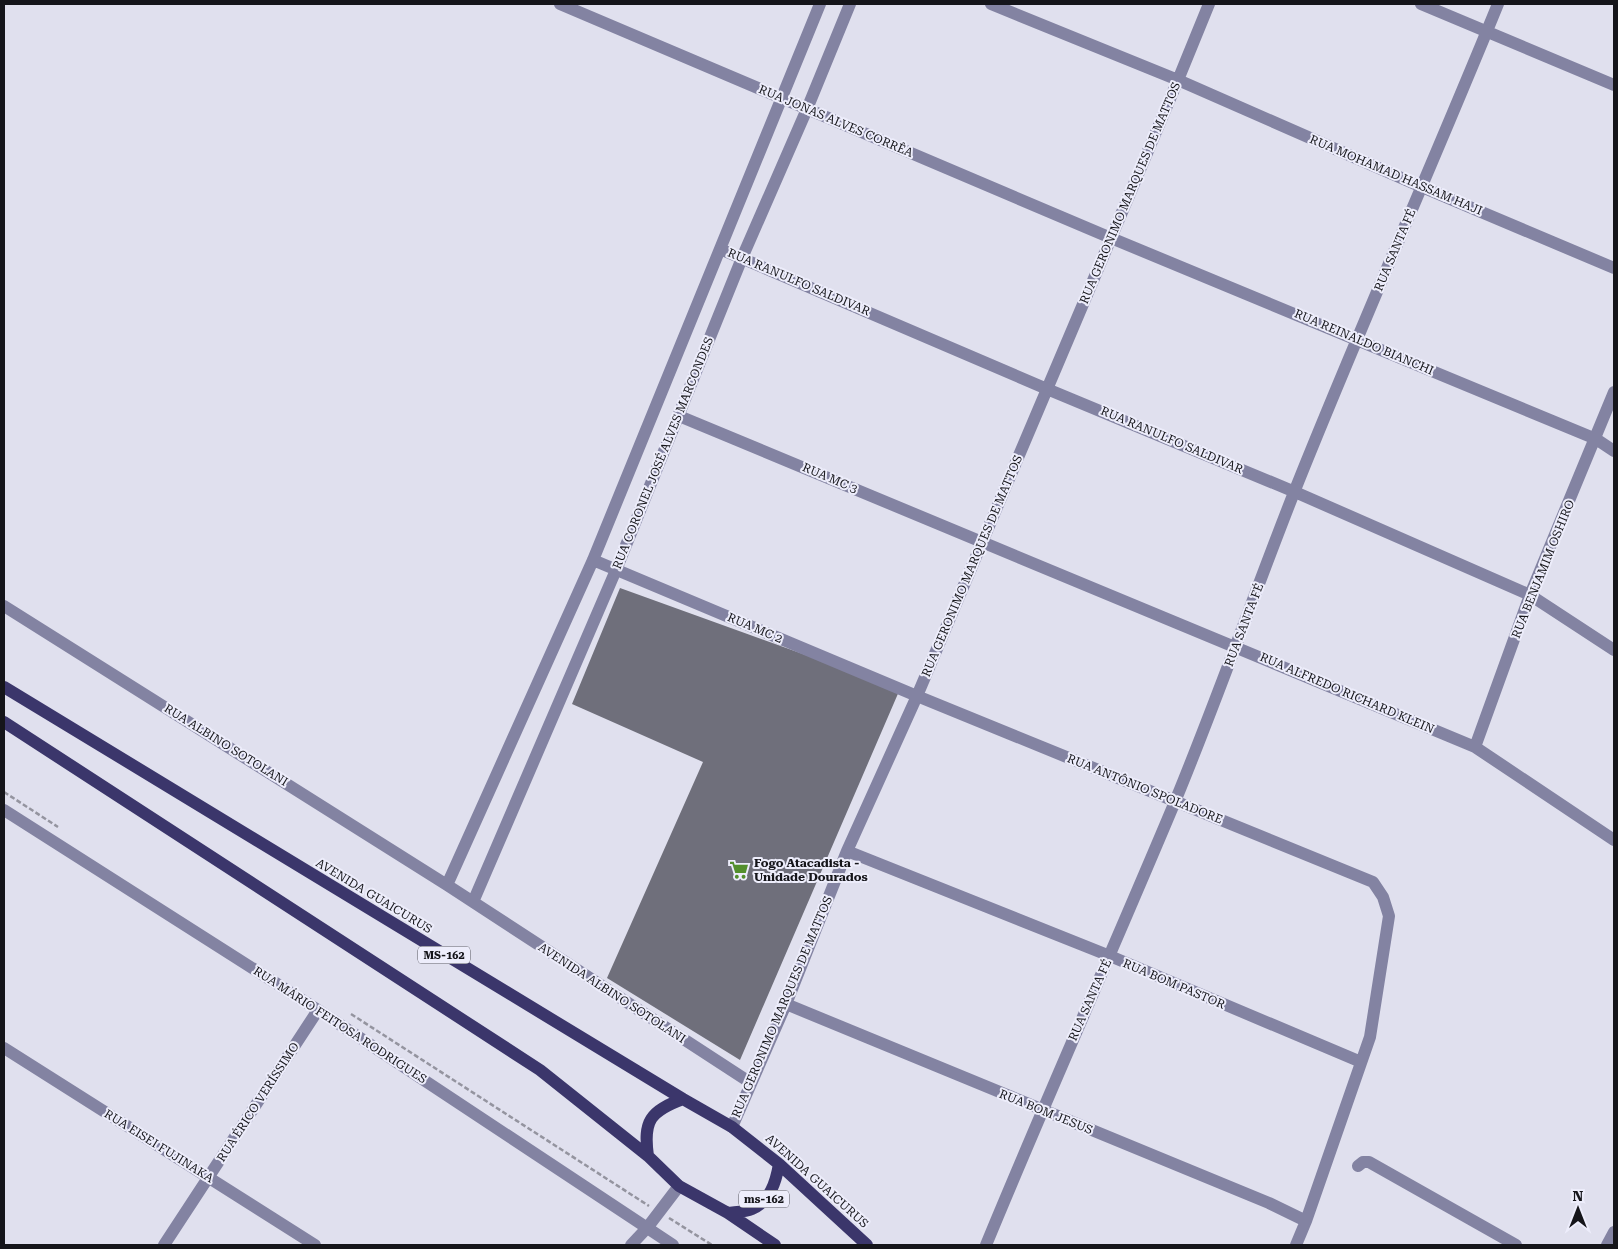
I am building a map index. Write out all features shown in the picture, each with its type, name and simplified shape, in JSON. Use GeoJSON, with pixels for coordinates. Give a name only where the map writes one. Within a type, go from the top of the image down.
{"type":"FeatureCollection","features":[{"type":"Feature","properties":{"kind":"main road","name":"AVENIDA GUAICURUS"},"geometry":{"type":"LineString","coordinates":[[4,687],[732,1127],[779,1164],[867,1245]]}},
{"type":"Feature","properties":{"kind":"main road","name":"MS-162"},"geometry":{"type":"LineString","coordinates":[[4,722],[540,1070],[648,1156],[679,1186],[728,1213],[775,1245]]}},
{"type":"Feature","properties":{"kind":"main road"},"geometry":{"type":"LineString","coordinates":[[648,1156],[645,1139],[653,1116],[664,1106],[683,1099]]}},
{"type":"Feature","properties":{"kind":"main road","name":"ms-162"},"geometry":{"type":"LineString","coordinates":[[728,1213],[752,1209],[770,1195],[777,1178],[779,1164]]}},
{"type":"Feature","properties":{"kind":"street","name":"RUA JONAS ALVES CORRÊA"},"geometry":{"type":"LineString","coordinates":[[560,4],[1111,238]]}},
{"type":"Feature","properties":{"kind":"street","name":"RUA CORONEL JOSÉ ALVES MARCONDES"},"geometry":{"type":"LineString","coordinates":[[448,885],[593,560],[820,4]]}},
{"type":"Feature","properties":{"kind":"street","name":"RUA CORONEL JOSÉ ALVES MARCONDES"},"geometry":{"type":"LineString","coordinates":[[474,902],[616,570],[742,258],[807,109],[850,4]]}},
{"type":"Feature","properties":{"kind":"street","name":"RUA MOHAMAD HASSAM HAJI"},"geometry":{"type":"LineString","coordinates":[[991,4],[1178,80],[1422,187],[1614,268]]}},
{"type":"Feature","properties":{"kind":"street","name":"RUA GERONIMO MARQUES DE MATTOS"},"geometry":{"type":"LineString","coordinates":[[732,1127],[786,1004],[848,851],[917,696],[1209,4]]}},
{"type":"Feature","properties":{"kind":"street"},"geometry":{"type":"LineString","coordinates":[[1421,4],[1614,85]]}},
{"type":"Feature","properties":{"kind":"street","name":"RUA SANTA FÉ"},"geometry":{"type":"LineString","coordinates":[[986,1245],[1175,801],[1236,647],[1294,492],[1498,4]]}},
{"type":"Feature","properties":{"kind":"street","name":"RUA REINALDO BIANCHI"},"geometry":{"type":"LineString","coordinates":[[1111,238],[1596,439],[1614,451]]}},
{"type":"Feature","properties":{"kind":"street","name":"RUA RANULFO SALDIVAR"},"geometry":{"type":"LineString","coordinates":[[720,248],[1294,492],[1530,595],[1614,650]]}},
{"type":"Feature","properties":{"kind":"street","name":"RUA BENJAMIM OSHIRO"},"geometry":{"type":"LineString","coordinates":[[1475,747],[1530,595],[1614,392]]}},
{"type":"Feature","properties":{"kind":"street","name":"RUA MC 3"},"geometry":{"type":"LineString","coordinates":[[679,416],[982,541]]}},
{"type":"Feature","properties":{"kind":"street","name":"RUA ALFREDO RICHARD KLEIN"},"geometry":{"type":"LineString","coordinates":[[982,541],[1475,747],[1614,840]]}},
{"type":"Feature","properties":{"kind":"street","name":"RUA MC 2"},"geometry":{"type":"LineString","coordinates":[[593,560],[917,696]]}},
{"type":"Feature","properties":{"kind":"street","name":"RUA ALBINO SOTOLANI"},"geometry":{"type":"LineString","coordinates":[[4,606],[474,902]]}},
{"type":"Feature","properties":{"kind":"street","name":"RUA ANTÔNIO SPOLADORE"},"geometry":{"type":"LineString","coordinates":[[917,696],[1374,882],[1383,897],[1389,916],[1370,1037],[1361,1062]]}},
{"type":"Feature","properties":{"kind":"street","name":"RUA MÁRIO FEITOSA RODRIGUES"},"geometry":{"type":"LineString","coordinates":[[4,810],[318,1010],[673,1245]]}},
{"type":"Feature","properties":{"kind":"street","name":"RUA BOM PASTOR"},"geometry":{"type":"LineString","coordinates":[[848,851],[1110,956],[1361,1062]]}},
{"type":"Feature","properties":{"kind":"street","name":"AVENIDA ALBINO SOTOLANI"},"geometry":{"type":"LineString","coordinates":[[474,902],[751,1083]]}},
{"type":"Feature","properties":{"kind":"street","name":"RUA BOM JESUS"},"geometry":{"type":"LineString","coordinates":[[786,1004],[1269,1203],[1306,1221]]}},
{"type":"Feature","properties":{"kind":"street","name":"RUA ÉRICO VERÍSSIMO"},"geometry":{"type":"LineString","coordinates":[[164,1245],[318,1010]]}},
{"type":"Feature","properties":{"kind":"street","name":"RUA EISEI FUJINAKA"},"geometry":{"type":"LineString","coordinates":[[4,1048],[315,1245]]}},
{"type":"Feature","properties":{"kind":"street"},"geometry":{"type":"LineString","coordinates":[[1296,1245],[1361,1062]]}},
{"type":"Feature","properties":{"kind":"street"},"geometry":{"type":"LineString","coordinates":[[1358,1166],[1362,1162],[1369,1162],[1516,1245]]}},
{"type":"Feature","properties":{"kind":"street"},"geometry":{"type":"LineString","coordinates":[[631,1245],[647,1228],[679,1186]]}},
{"type":"Feature","properties":{"kind":"building","name":"Fogo Atacadista - Unidade Dourados"},"geometry":{"type":"Polygon","coordinates":[[[620,588],[900,689],[740,1060],[607,978],[703,762],[572,704],[620,588]]]}},
{"type":"Feature","properties":{"kind":"place","name":"Fogo Atacadista - Unidade Dourados"},"geometry":{"type":"Point","coordinates":[739,870]}}]}
